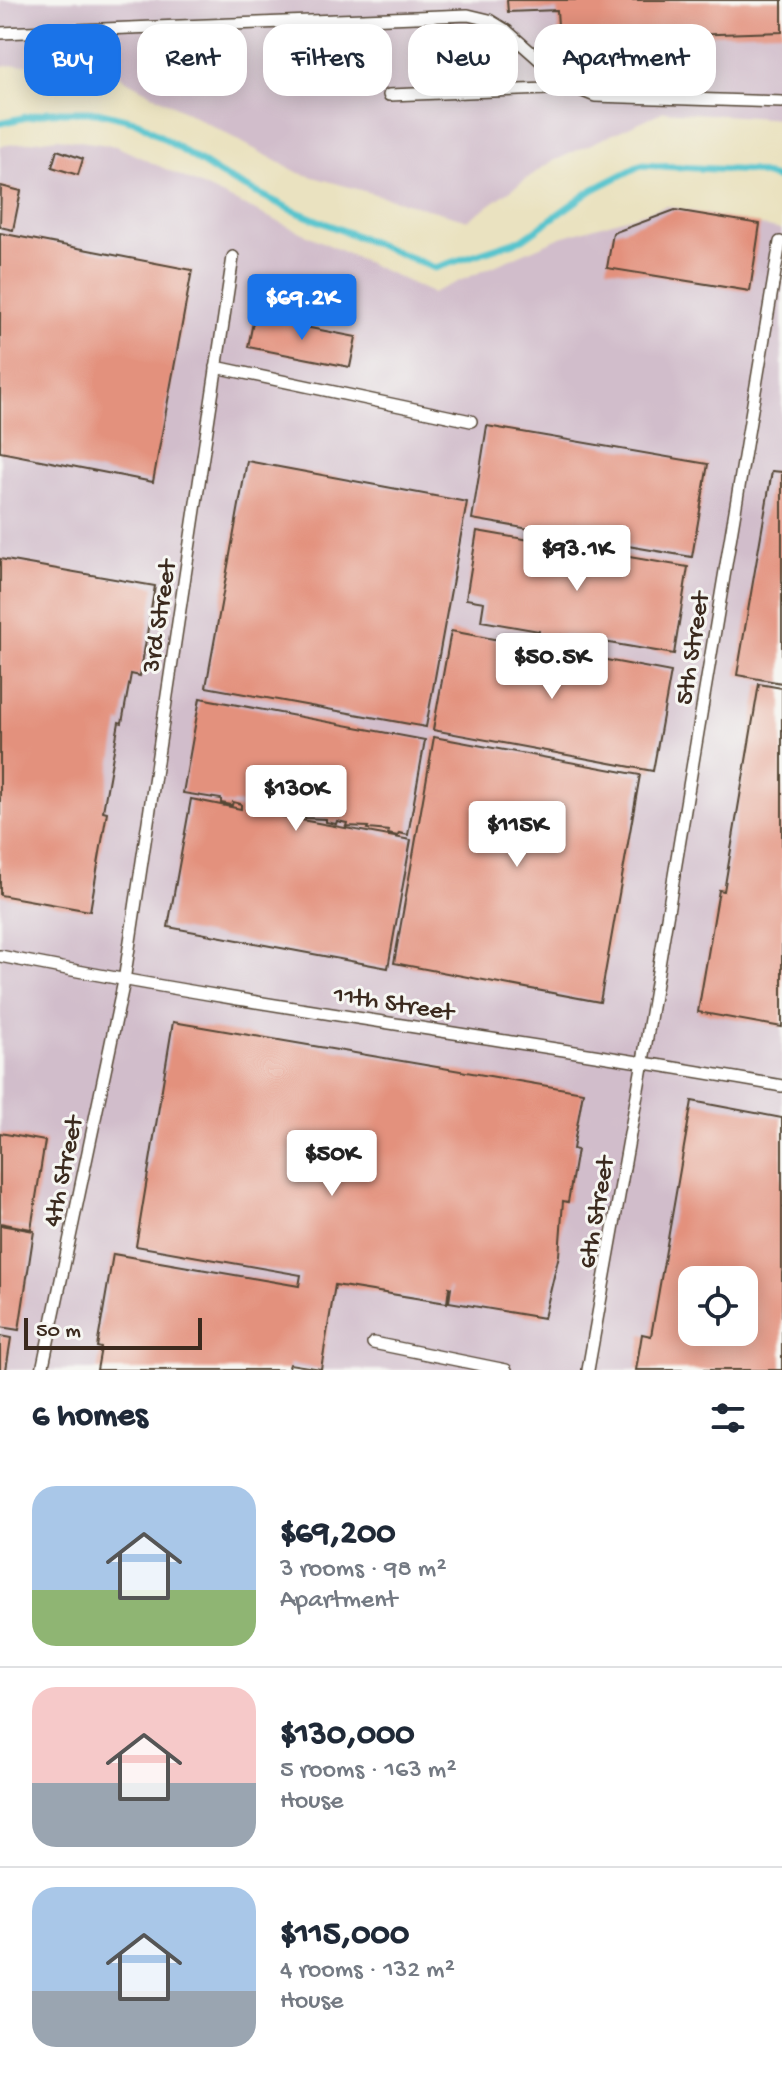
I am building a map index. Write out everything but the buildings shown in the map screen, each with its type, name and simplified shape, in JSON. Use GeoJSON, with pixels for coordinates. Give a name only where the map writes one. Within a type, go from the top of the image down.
{"type":"FeatureCollection","features":[{"type":"Feature","properties":{"kind":"lane"},"geometry":{"type":"LineString","coordinates":[[0,33],[468,15],[489,20],[534,55]]}},
{"type":"Feature","properties":{"kind":"lane"},"geometry":{"type":"LineString","coordinates":[[392,95],[534,90]]}},
{"type":"Feature","properties":{"kind":"lane"},"geometry":{"type":"LineString","coordinates":[[595,96],[782,102]]}},
{"type":"Feature","properties":{"kind":"lane","name":"5th Street"},"geometry":{"type":"LineString","coordinates":[[643,1061],[780,242]]}},
{"type":"Feature","properties":{"kind":"lane","name":"3rd Street"},"geometry":{"type":"LineString","coordinates":[[124,981],[233,257]]}},
{"type":"Feature","properties":{"kind":"lane"},"geometry":{"type":"LineString","coordinates":[[216,367],[471,421]]}},
{"type":"Feature","properties":{"kind":"lane","name":"11th Street"},"geometry":{"type":"LineString","coordinates":[[0,956],[124,981],[643,1061],[782,1086]]}},
{"type":"Feature","properties":{"kind":"lane","name":"4th Street"},"geometry":{"type":"LineString","coordinates":[[42,1370],[124,981]]}},
{"type":"Feature","properties":{"kind":"lane","name":"6th Street"},"geometry":{"type":"LineString","coordinates":[[588,1370],[643,1061]]}},
{"type":"Feature","properties":{"kind":"lane"},"geometry":{"type":"LineString","coordinates":[[373,1343],[506,1370]]}},
{"type":"Feature","properties":{"kind":"shaded area"},"geometry":{"type":"Polygon","coordinates":[[[0,0],[782,0],[782,119],[664,111],[549,163],[468,220],[299,173],[156,96],[247,96],[247,24],[137,24],[137,86],[121,77],[121,24],[24,24],[24,65],[0,66],[0,0]]]}},
{"type":"Feature","properties":{"kind":"shaded area"},"geometry":{"type":"Polygon","coordinates":[[[57,138],[116,146],[432,293],[561,237],[667,206],[782,230],[782,1370],[0,1370],[0,146],[57,138]]]}},
{"type":"Feature","properties":{"kind":"waterway"},"geometry":{"type":"LineString","coordinates":[[0,123],[49,112],[97,112],[138,122],[221,175],[292,210],[435,268],[523,239],[592,190],[641,165],[752,171],[782,180]]}}]}
